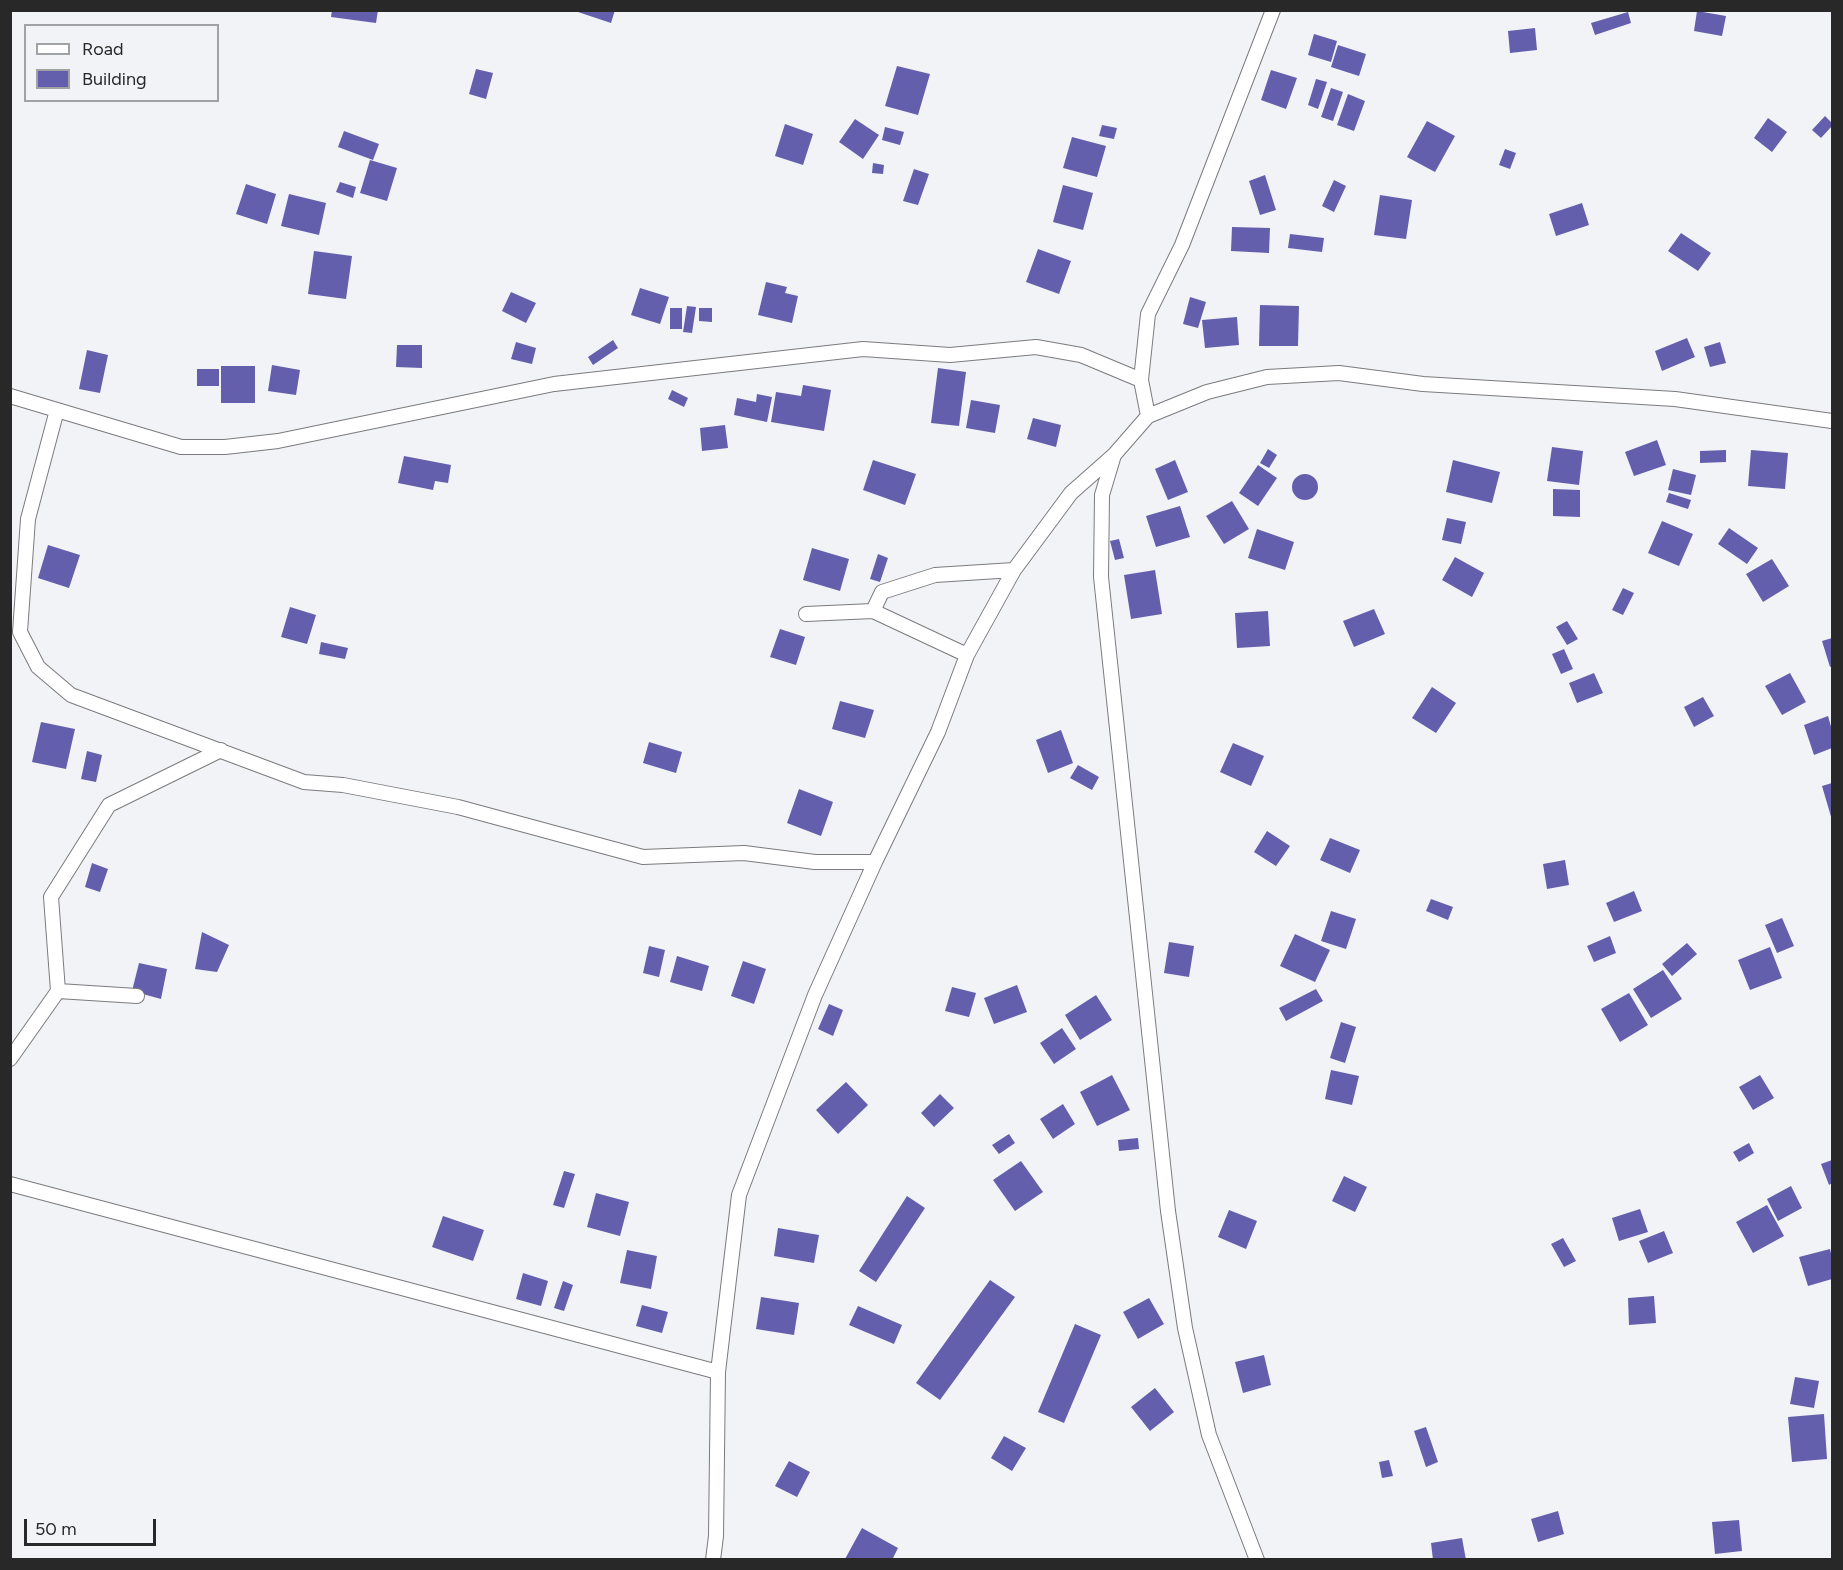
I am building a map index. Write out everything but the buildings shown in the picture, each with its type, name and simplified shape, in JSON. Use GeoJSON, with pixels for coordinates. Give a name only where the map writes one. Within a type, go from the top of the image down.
{"type":"FeatureCollection","features":[{"type":"Feature","properties":{"kind":"street"},"geometry":{"type":"LineString","coordinates":[[1148,416],[1140,380],[1148,314],[1182,245],[1273,10]]}},
{"type":"Feature","properties":{"kind":"street"},"geometry":{"type":"LineString","coordinates":[[10,396],[181,447],[225,447],[278,441],[554,384],[863,349],[950,355],[1036,347],[1080,355],[1140,380]]}},
{"type":"Feature","properties":{"kind":"street"},"geometry":{"type":"LineString","coordinates":[[712,1560],[716,1536],[718,1372],[739,1195],[815,995],[875,862],[938,732],[967,655],[1014,570],[1071,493],[1114,455],[1148,416],[1207,392],[1268,377],[1339,373],[1423,384],[1675,399],[1833,421]]}},
{"type":"Feature","properties":{"kind":"street"},"geometry":{"type":"LineString","coordinates":[[57,410],[28,519],[20,632],[38,667],[71,695],[304,782],[343,786],[458,807],[643,857],[744,853],[815,862],[875,862]]}},
{"type":"Feature","properties":{"kind":"street"},"geometry":{"type":"LineString","coordinates":[[1114,455],[1102,495],[1101,577],[1168,1211],[1185,1328],[1209,1435],[1257,1560]]}},
{"type":"Feature","properties":{"kind":"street"},"geometry":{"type":"LineString","coordinates":[[873,611],[882,592],[935,575],[1014,570]]}},
{"type":"Feature","properties":{"kind":"street"},"geometry":{"type":"LineString","coordinates":[[806,614],[873,611],[967,655]]}},
{"type":"Feature","properties":{"kind":"street"},"geometry":{"type":"LineString","coordinates":[[10,1059],[58,992],[51,897],[109,805],[222,750]]}},
{"type":"Feature","properties":{"kind":"street"},"geometry":{"type":"LineString","coordinates":[[58,992],[137,996]]}},
{"type":"Feature","properties":{"kind":"street"},"geometry":{"type":"LineString","coordinates":[[10,1184],[718,1372]]}}]}
